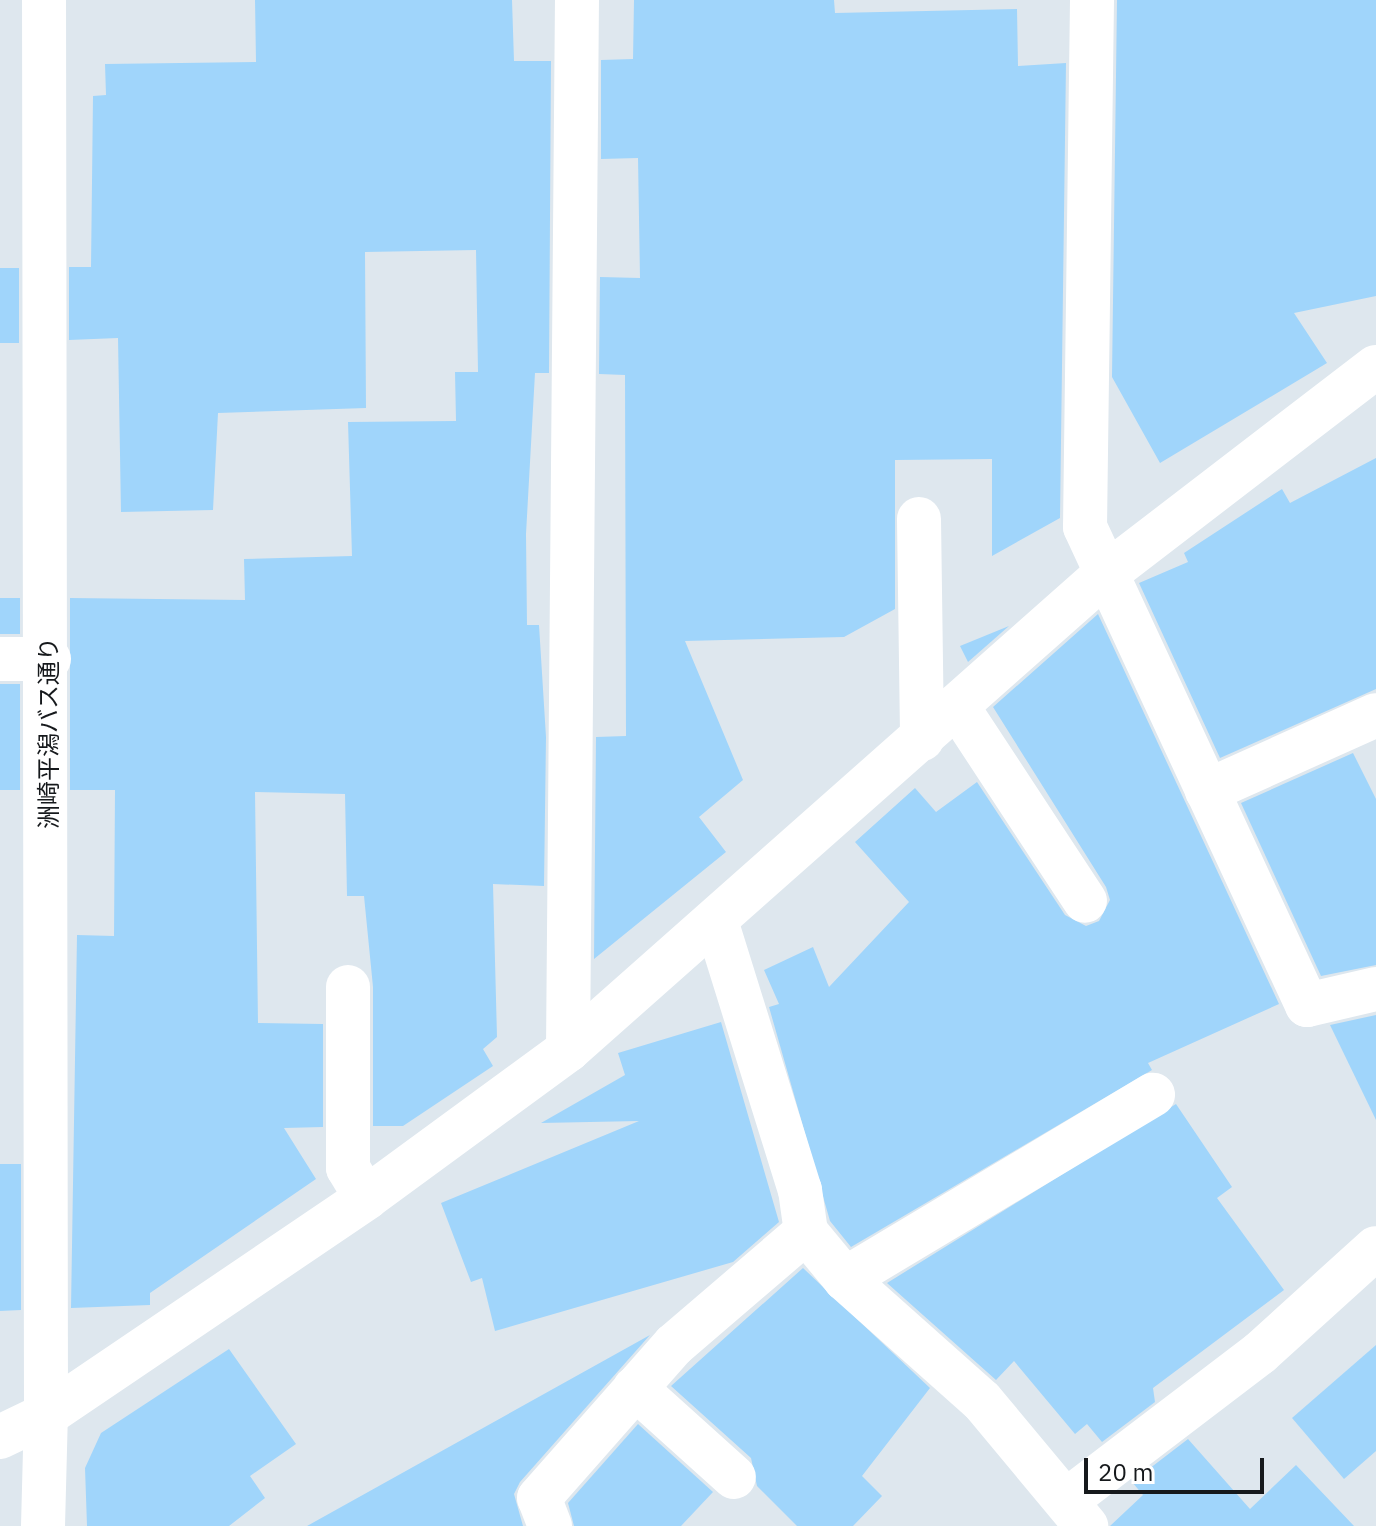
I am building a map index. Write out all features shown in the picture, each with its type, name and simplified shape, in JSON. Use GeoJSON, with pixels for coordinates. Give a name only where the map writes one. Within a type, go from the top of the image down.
{"type":"FeatureCollection","features":[{"type":"Feature","properties":{"kind":"street","name":"洲崎平潟バス通り"},"geometry":{"type":"LineString","coordinates":[[43,1526],[49,659],[44,0]]}},
{"type":"Feature","properties":{"kind":"street"},"geometry":{"type":"LineString","coordinates":[[568,1050],[577,0]]}},
{"type":"Feature","properties":{"kind":"street"},"geometry":{"type":"LineString","coordinates":[[1092,0],[1085,527],[1102,577],[1307,1005],[1376,989]]}},
{"type":"Feature","properties":{"kind":"street"},"geometry":{"type":"LineString","coordinates":[[0,1437],[46,1415],[366,1198],[568,1050],[717,924],[1102,577],[1376,367]]}},
{"type":"Feature","properties":{"kind":"street"},"geometry":{"type":"LineString","coordinates":[[919,519],[922,739]]}},
{"type":"Feature","properties":{"kind":"street"},"geometry":{"type":"LineString","coordinates":[[0,659],[49,659]]}},
{"type":"Feature","properties":{"kind":"street"},"geometry":{"type":"LineString","coordinates":[[957,706],[1085,901]]}},
{"type":"Feature","properties":{"kind":"street"},"geometry":{"type":"LineString","coordinates":[[1207,791],[1376,715]]}},
{"type":"Feature","properties":{"kind":"street"},"geometry":{"type":"LineString","coordinates":[[717,924],[800,1190],[806,1232],[845,1279],[982,1401],[1077,1513],[1376,1248]]}},
{"type":"Feature","properties":{"kind":"street"},"geometry":{"type":"LineString","coordinates":[[348,987],[348,1168],[366,1198]]}},
{"type":"Feature","properties":{"kind":"street"},"geometry":{"type":"LineString","coordinates":[[845,1279],[1153,1095]]}},
{"type":"Feature","properties":{"kind":"street"},"geometry":{"type":"LineString","coordinates":[[544,1512],[635,1388],[806,1232]]}},
{"type":"Feature","properties":{"kind":"street"},"geometry":{"type":"LineString","coordinates":[[635,1388],[734,1477]]}},
{"type":"Feature","properties":{"kind":"building"},"geometry":{"type":"Polygon","coordinates":[[[255,0],[512,0],[514,61],[551,61],[549,373],[535,373],[526,534],[527,625],[539,625],[546,737],[544,886],[493,884],[497,1037],[483,1049],[493,1066],[403,1126],[373,1126],[373,987],[364,896],[347,896],[345,794],[255,792],[258,1023],[323,1024],[323,1127],[284,1128],[316,1179],[150,1293],[150,1305],[71,1308],[77,935],[114,936],[115,790],[70,790],[70,598],[245,600],[244,559],[352,556],[348,422],[456,421],[455,372],[478,372],[476,250],[365,252],[366,408],[218,413],[213,510],[121,512],[118,338],[69,340],[69,267],[91,267],[93,96],[106,95],[105,64],[256,62],[255,0]]]}},
{"type":"Feature","properties":{"kind":"building"},"geometry":{"type":"Polygon","coordinates":[[[634,0],[834,0],[835,13],[1017,9],[1018,66],[1066,63],[1060,518],[992,556],[992,459],[895,460],[895,609],[844,637],[685,641],[743,780],[699,817],[726,852],[594,959],[596,737],[626,736],[625,375],[599,374],[600,277],[640,278],[638,158],[601,159],[601,60],[633,59],[634,0]]]}},
{"type":"Feature","properties":{"kind":"building"},"geometry":{"type":"Polygon","coordinates":[[[1117,0],[1376,0],[1376,296],[1294,313],[1327,363],[1160,463],[1112,377],[1117,0]]]}},
{"type":"Feature","properties":{"kind":"building"},"geometry":{"type":"Polygon","coordinates":[[[0,268],[19,268],[19,343],[0,343],[0,268]]]}},
{"type":"Feature","properties":{"kind":"building"},"geometry":{"type":"Polygon","coordinates":[[[1376,458],[1376,689],[1220,758],[1139,583],[1188,562],[1184,553],[1282,489],[1290,503],[1376,458]]]}},
{"type":"Feature","properties":{"kind":"building"},"geometry":{"type":"Polygon","coordinates":[[[0,598],[20,598],[20,634],[0,634],[0,598]]]}},
{"type":"Feature","properties":{"kind":"building"},"geometry":{"type":"Polygon","coordinates":[[[1098,614],[1279,1004],[1148,1063],[1152,1070],[851,1247],[830,1221],[769,1007],[779,1004],[764,970],[813,947],[829,987],[909,902],[855,842],[915,788],[936,812],[977,782],[1065,915],[1086,926],[1099,921],[1110,900],[1106,887],[993,707],[1098,614]]]}},
{"type":"Feature","properties":{"kind":"building"},"geometry":{"type":"Polygon","coordinates":[[[1009,626],[968,662],[960,646],[1009,626]]]}},
{"type":"Feature","properties":{"kind":"building"},"geometry":{"type":"Polygon","coordinates":[[[0,684],[20,684],[20,790],[0,790],[0,684]]]}},
{"type":"Feature","properties":{"kind":"building"},"geometry":{"type":"Polygon","coordinates":[[[1353,753],[1376,799],[1376,965],[1321,976],[1241,803],[1353,753]]]}},
{"type":"Feature","properties":{"kind":"building"},"geometry":{"type":"Polygon","coordinates":[[[1376,1015],[1376,1120],[1330,1025],[1376,1015]]]}},
{"type":"Feature","properties":{"kind":"building"},"geometry":{"type":"Polygon","coordinates":[[[721,1022],[779,1222],[733,1262],[495,1331],[482,1278],[471,1282],[441,1203],[639,1121],[541,1123],[625,1075],[618,1053],[721,1022]]]}},
{"type":"Feature","properties":{"kind":"building"},"geometry":{"type":"Polygon","coordinates":[[[1176,1104],[1232,1187],[1217,1198],[1284,1290],[1153,1388],[1155,1402],[1102,1442],[1087,1424],[1075,1434],[1014,1361],[996,1380],[887,1283],[1176,1104]]]}},
{"type":"Feature","properties":{"kind":"building"},"geometry":{"type":"Polygon","coordinates":[[[0,1164],[21,1164],[21,1310],[0,1311],[0,1164]]]}},
{"type":"Feature","properties":{"kind":"building"},"geometry":{"type":"Polygon","coordinates":[[[803,1268],[930,1388],[862,1476],[882,1496],[853,1526],[797,1526],[757,1486],[751,1458],[671,1386],[803,1268]]]}},
{"type":"Feature","properties":{"kind":"building"},"geometry":{"type":"Polygon","coordinates":[[[650,1335],[520,1482],[514,1494],[523,1526],[307,1526],[650,1335]]]}},
{"type":"Feature","properties":{"kind":"building"},"geometry":{"type":"Polygon","coordinates":[[[1376,1345],[1376,1451],[1344,1479],[1292,1418],[1376,1345]]]}},
{"type":"Feature","properties":{"kind":"building"},"geometry":{"type":"Polygon","coordinates":[[[229,1349],[296,1444],[250,1476],[265,1498],[229,1526],[87,1526],[85,1468],[101,1433],[229,1349]]]}},
{"type":"Feature","properties":{"kind":"building"},"geometry":{"type":"Polygon","coordinates":[[[638,1424],[713,1492],[681,1526],[574,1526],[568,1503],[638,1424]]]}},
{"type":"Feature","properties":{"kind":"building"},"geometry":{"type":"Polygon","coordinates":[[[1188,1439],[1250,1509],[1296,1465],[1354,1526],[1110,1526],[1143,1495],[1132,1482],[1188,1439]]]}}]}
